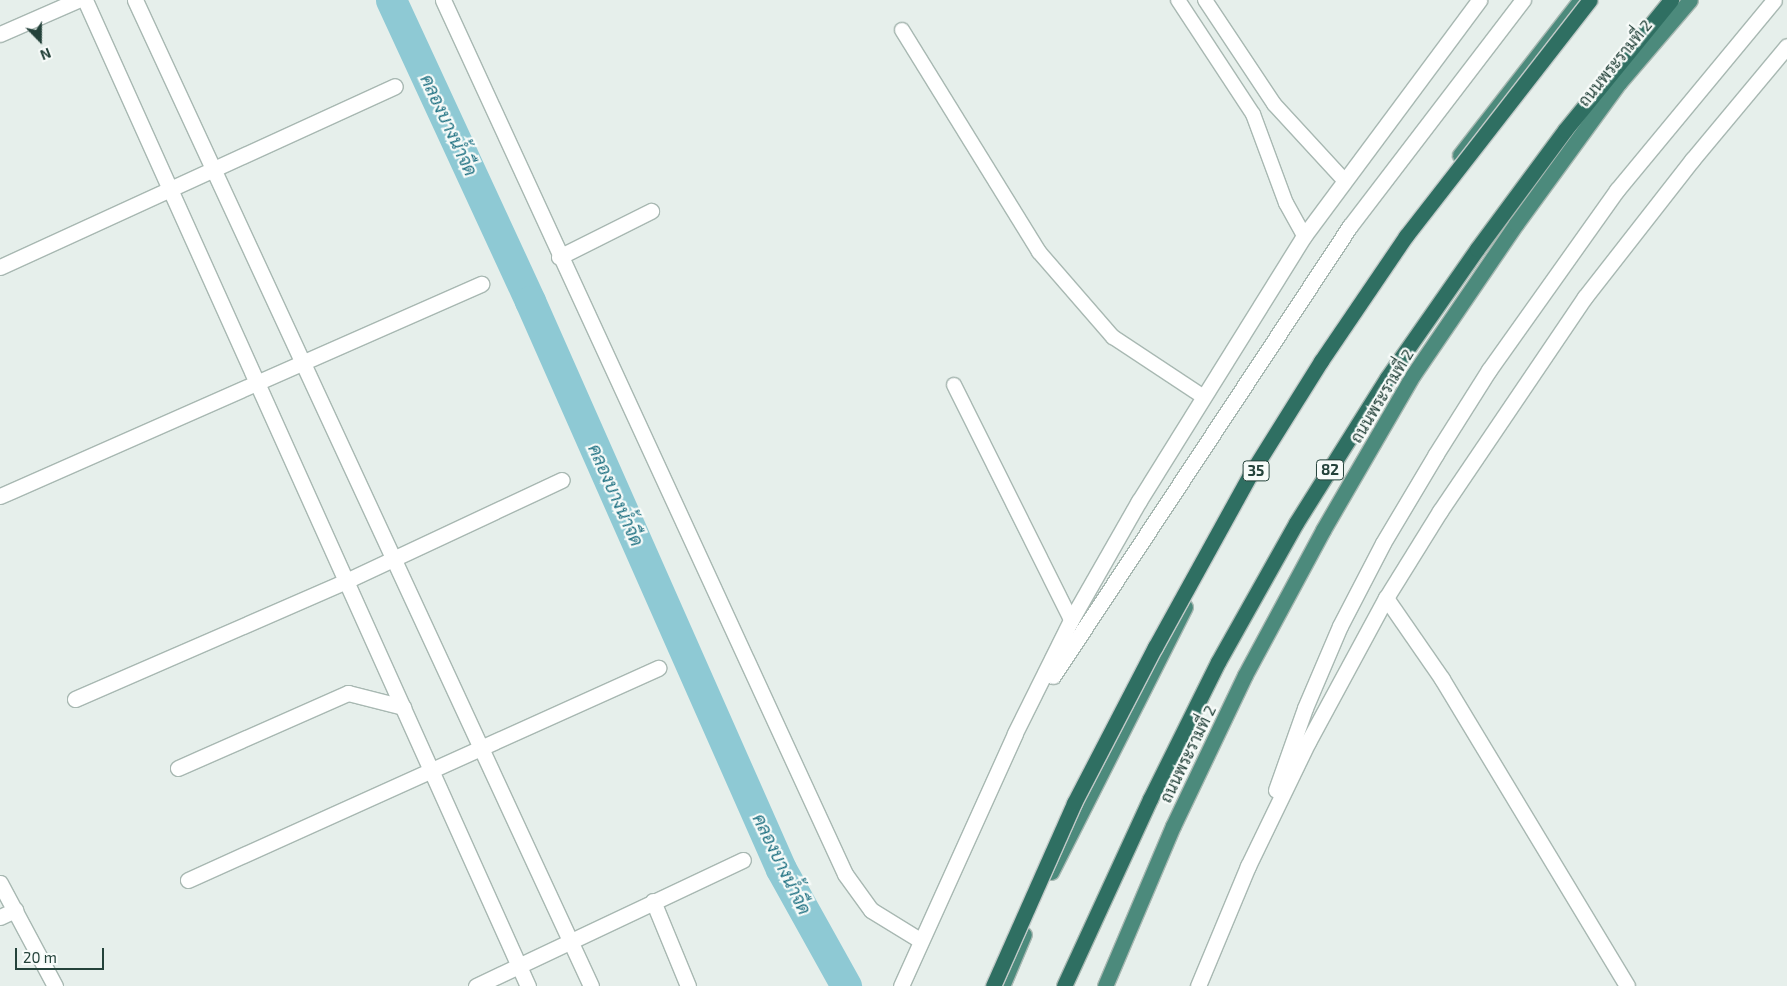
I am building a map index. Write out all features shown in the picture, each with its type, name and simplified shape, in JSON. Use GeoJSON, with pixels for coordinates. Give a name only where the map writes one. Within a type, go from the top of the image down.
{"type":"FeatureCollection","features":[{"type":"Feature","properties":{"kind":"highway","name":"35"},"geometry":{"type":"LineString","coordinates":[[1002,986],[1045,883],[1241,499],[1315,365],[1394,245],[1464,149],[1581,0]]}},
{"type":"Feature","properties":{"kind":"highway"},"geometry":{"type":"LineString","coordinates":[[993,986],[1074,803],[1155,647],[1251,472],[1321,361],[1406,236],[1590,0]]}},
{"type":"Feature","properties":{"kind":"highway","name":"82"},"geometry":{"type":"LineString","coordinates":[[1064,986],[1197,705],[1296,523],[1387,378],[1477,249],[1565,130],[1671,0]]}},
{"type":"Feature","properties":{"kind":"highway","name":"ถนนพระรามที่ 2"},"geometry":{"type":"LineString","coordinates":[[1105,986],[1173,826],[1245,675],[1323,530],[1413,375],[1544,185],[1619,83],[1690,0]]}},
{"type":"Feature","properties":{"kind":"street"},"geometry":{"type":"LineString","coordinates":[[0,34],[78,0]]}},
{"type":"Feature","properties":{"kind":"street"},"geometry":{"type":"LineString","coordinates":[[85,0],[528,986]]}},
{"type":"Feature","properties":{"kind":"street"},"geometry":{"type":"LineString","coordinates":[[135,0],[591,986]]}},
{"type":"Feature","properties":{"kind":"street"},"geometry":{"type":"LineString","coordinates":[[443,0],[845,874],[871,910],[920,940]]}},
{"type":"Feature","properties":{"kind":"street"},"geometry":{"type":"LineString","coordinates":[[902,985],[920,940],[1015,734],[1072,620],[1202,396],[1304,236],[1343,179],[1480,0]]}},
{"type":"Feature","properties":{"kind":"street"},"geometry":{"type":"LineString","coordinates":[[1015,734],[1345,234],[1523,0]]}},
{"type":"Feature","properties":{"kind":"street"},"geometry":{"type":"LineString","coordinates":[[1198,986],[1248,866],[1305,708],[1340,626],[1383,543],[1489,370],[1617,190],[1774,0]]}},
{"type":"Feature","properties":{"kind":"street"},"geometry":{"type":"LineString","coordinates":[[1248,866],[1308,742],[1386,598],[1440,511],[1586,297],[1692,160],[1787,46]]}},
{"type":"Feature","properties":{"kind":"street"},"geometry":{"type":"LineString","coordinates":[[0,267],[395,86]]}},
{"type":"Feature","properties":{"kind":"street"},"geometry":{"type":"LineString","coordinates":[[560,257],[651,212]]}},
{"type":"Feature","properties":{"kind":"street"},"geometry":{"type":"LineString","coordinates":[[0,496],[480,284]]}},
{"type":"Feature","properties":{"kind":"street"},"geometry":{"type":"LineString","coordinates":[[75,699],[346,581],[562,480]]}},
{"type":"Feature","properties":{"kind":"street"},"geometry":{"type":"LineString","coordinates":[[1386,598],[1442,679],[1627,986]]}},
{"type":"Feature","properties":{"kind":"street"},"geometry":{"type":"LineString","coordinates":[[188,880],[658,668]]}},
{"type":"Feature","properties":{"kind":"street"},"geometry":{"type":"LineString","coordinates":[[178,768],[348,693],[403,707]]}},
{"type":"Feature","properties":{"kind":"street"},"geometry":{"type":"LineString","coordinates":[[476,986],[520,967],[653,901],[743,860]]}},
{"type":"Feature","properties":{"kind":"street"},"geometry":{"type":"LineString","coordinates":[[0,883],[55,986]]}},
{"type":"Feature","properties":{"kind":"street"},"geometry":{"type":"LineString","coordinates":[[653,901],[688,986]]}},
{"type":"Feature","properties":{"kind":"street"},"geometry":{"type":"LineString","coordinates":[[0,917],[15,910]]}},
{"type":"Feature","properties":{"kind":"lane"},"geometry":{"type":"LineString","coordinates":[[1178,0],[1253,114],[1286,203],[1304,236]]}},
{"type":"Feature","properties":{"kind":"lane"},"geometry":{"type":"LineString","coordinates":[[1205,0],[1274,104],[1343,179]]}},
{"type":"Feature","properties":{"kind":"lane"},"geometry":{"type":"LineString","coordinates":[[902,30],[1039,252],[1113,337],[1202,396]]}},
{"type":"Feature","properties":{"kind":"lane"},"geometry":{"type":"LineString","coordinates":[[954,385],[1072,620]]}},
{"type":"Feature","properties":{"kind":"waterway","name":"คลองบางน้ำจืด"},"geometry":{"type":"LineString","coordinates":[[391,0],[530,301],[781,869],[846,986]]}}]}
